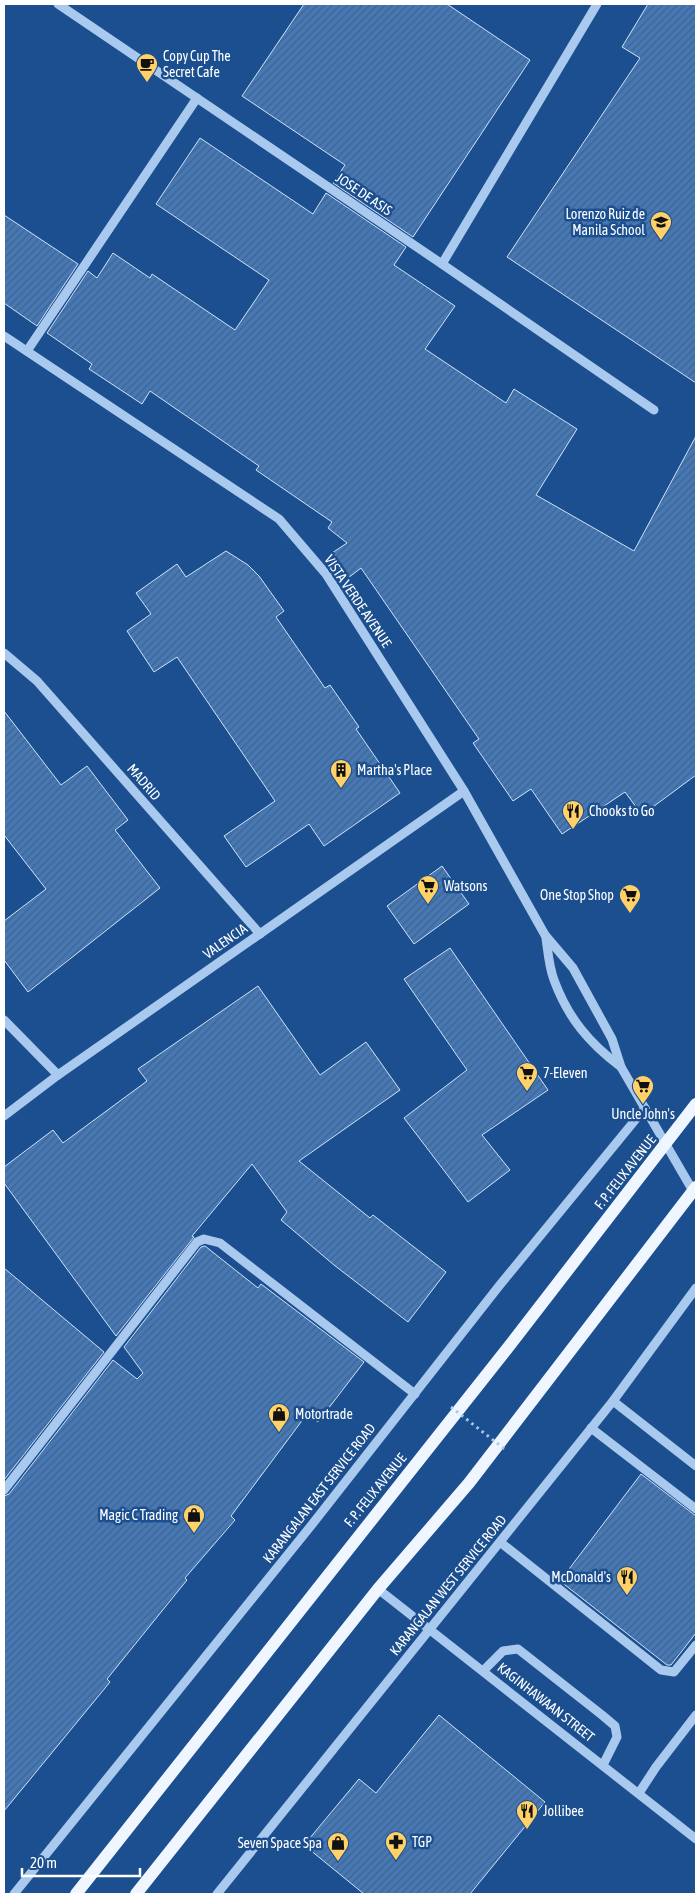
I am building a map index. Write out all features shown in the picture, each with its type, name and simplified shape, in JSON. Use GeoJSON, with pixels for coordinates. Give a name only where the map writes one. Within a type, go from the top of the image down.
{"type":"FeatureCollection","features":[{"type":"Feature","properties":{"kind":"main road","name":"F. P. FELIX AVENUE"},"geometry":{"type":"LineString","coordinates":[[76,1894],[510,1345],[696,1104]]}},
{"type":"Feature","properties":{"kind":"main road"},"geometry":{"type":"LineString","coordinates":[[136,1894],[378,1588],[469,1484],[694,1189]]}},
{"type":"Feature","properties":{"kind":"street","name":"JOSE DE ASIS"},"geometry":{"type":"LineString","coordinates":[[58,4],[654,410]]}},
{"type":"Feature","properties":{"kind":"street"},"geometry":{"type":"LineString","coordinates":[[442,264],[597,4]]}},
{"type":"Feature","properties":{"kind":"street"},"geometry":{"type":"LineString","coordinates":[[27,351],[197,98]]}},
{"type":"Feature","properties":{"kind":"street","name":"VISTA VERDE AVENUE"},"geometry":{"type":"LineString","coordinates":[[4,336],[279,519],[326,574],[464,792],[545,936],[573,968],[612,1039],[621,1067],[694,1189]]}},
{"type":"Feature","properties":{"kind":"street","name":"MADRID"},"geometry":{"type":"LineString","coordinates":[[4,653],[36,681],[260,934]]}},
{"type":"Feature","properties":{"kind":"street","name":"VALENCIA"},"geometry":{"type":"LineString","coordinates":[[4,1116],[58,1075],[464,792]]}},
{"type":"Feature","properties":{"kind":"street","name":"VISTA VERDE AVENUE"},"geometry":{"type":"LineString","coordinates":[[545,936],[554,979],[577,1027],[597,1049],[621,1067]]}},
{"type":"Feature","properties":{"kind":"street"},"geometry":{"type":"LineString","coordinates":[[4,1020],[58,1075]]}},
{"type":"Feature","properties":{"kind":"street","name":"KARANGALAN EAST SERVICE ROAD"},"geometry":{"type":"LineString","coordinates":[[14,1894],[415,1394],[499,1286],[645,1108]]}},
{"type":"Feature","properties":{"kind":"street"},"geometry":{"type":"LineString","coordinates":[[4,1490],[197,1242],[204,1239],[220,1243],[415,1394]]}},
{"type":"Feature","properties":{"kind":"street","name":"KARANGALAN WEST SERVICE ROAD"},"geometry":{"type":"LineString","coordinates":[[217,1894],[613,1401],[696,1288]]}},
{"type":"Feature","properties":{"kind":"street"},"geometry":{"type":"LineString","coordinates":[[613,1401],[696,1466]]}},
{"type":"Feature","properties":{"kind":"street"},"geometry":{"type":"LineString","coordinates":[[591,1428],[696,1509]]}},
{"type":"Feature","properties":{"kind":"street"},"geometry":{"type":"LineString","coordinates":[[500,1542],[661,1670],[674,1672],[696,1645]]}},
{"type":"Feature","properties":{"kind":"street","name":"KAGINHAWAAN STREET"},"geometry":{"type":"LineString","coordinates":[[378,1588],[696,1839]]}},
{"type":"Feature","properties":{"kind":"street"},"geometry":{"type":"LineString","coordinates":[[484,1670],[503,1651],[518,1649],[602,1714],[614,1726],[618,1737],[603,1765]]}},
{"type":"Feature","properties":{"kind":"street"},"geometry":{"type":"LineString","coordinates":[[640,1793],[656,1767],[696,1715]]}},
{"type":"Feature","properties":{"kind":"path"},"geometry":{"type":"LineString","coordinates":[[451,1407],[507,1451]]}},
{"type":"Feature","properties":{"kind":"building"},"geometry":{"type":"Polygon","coordinates":[[[304,4],[447,4],[530,60],[413,237],[333,183],[345,165],[242,96],[304,4]]]}},
{"type":"Feature","properties":{"kind":"building"},"geometry":{"type":"Polygon","coordinates":[[[648,4],[696,4],[696,383],[507,257],[640,58],[622,47],[648,4]]]}},
{"type":"Feature","properties":{"kind":"building"},"geometry":{"type":"Polygon","coordinates":[[[200,138],[313,214],[326,193],[406,247],[394,265],[455,306],[425,349],[506,403],[514,389],[577,429],[536,495],[634,551],[696,436],[696,775],[642,815],[625,792],[562,834],[531,789],[513,801],[473,743],[479,739],[361,568],[348,578],[332,553],[347,543],[328,528],[332,522],[256,470],[259,466],[150,391],[142,404],[89,369],[92,364],[47,333],[88,271],[97,278],[113,253],[150,278],[152,274],[235,330],[269,280],[156,204],[200,138]]]}},
{"type":"Feature","properties":{"kind":"building"},"geometry":{"type":"Polygon","coordinates":[[[4,215],[78,264],[37,326],[4,303],[4,215]]]}},
{"type":"Feature","properties":{"kind":"building"},"geometry":{"type":"Polygon","coordinates":[[[226,551],[248,565],[259,576],[284,611],[276,617],[325,688],[330,685],[359,727],[356,729],[400,793],[324,846],[309,824],[246,867],[224,836],[275,801],[177,657],[154,672],[127,631],[151,614],[136,593],[177,564],[186,577],[226,551]]]}},
{"type":"Feature","properties":{"kind":"building"},"geometry":{"type":"Polygon","coordinates":[[[4,711],[61,785],[87,766],[128,820],[115,830],[160,888],[28,992],[4,960],[4,921],[46,889],[4,835],[4,711]]]}},
{"type":"Feature","properties":{"kind":"building","name":"Watsons"},"geometry":{"type":"Polygon","coordinates":[[[442,866],[469,904],[414,944],[387,906],[442,866]]]}},
{"type":"Feature","properties":{"kind":"building"},"geometry":{"type":"Polygon","coordinates":[[[450,948],[548,1090],[482,1135],[510,1170],[468,1202],[404,1118],[467,1070],[404,979],[450,948]]]}},
{"type":"Feature","properties":{"kind":"building"},"geometry":{"type":"Polygon","coordinates":[[[258,986],[320,1075],[366,1042],[400,1090],[299,1161],[370,1218],[373,1215],[446,1272],[408,1322],[334,1265],[281,1220],[287,1212],[252,1164],[192,1236],[194,1237],[116,1336],[4,1183],[4,1167],[53,1130],[63,1143],[147,1081],[138,1069],[258,986]]]}},
{"type":"Feature","properties":{"kind":"building"},"geometry":{"type":"Polygon","coordinates":[[[205,1246],[258,1288],[261,1284],[364,1362],[318,1422],[307,1414],[231,1516],[235,1520],[185,1578],[187,1580],[107,1679],[110,1682],[4,1811],[4,1496],[9,1494],[113,1360],[137,1379],[143,1373],[124,1347],[201,1247],[205,1246]]]}},
{"type":"Feature","properties":{"kind":"building"},"geometry":{"type":"Polygon","coordinates":[[[4,1268],[104,1352],[4,1480],[4,1268]]]}},
{"type":"Feature","properties":{"kind":"building"},"geometry":{"type":"Polygon","coordinates":[[[641,1474],[696,1516],[696,1633],[671,1665],[667,1665],[560,1581],[641,1474]]]}},
{"type":"Feature","properties":{"kind":"building"},"geometry":{"type":"Polygon","coordinates":[[[439,1715],[545,1802],[470,1894],[364,1894],[304,1845],[359,1779],[376,1793],[439,1715]]]}},
{"type":"Feature","properties":{"kind":"place","name":"Copy Cup The Secret Cafe"},"geometry":{"type":"Point","coordinates":[147,83]}},
{"type":"Feature","properties":{"kind":"place","name":"Lorenzo Ruiz de Manila School"},"geometry":{"type":"Point","coordinates":[661,241]}},
{"type":"Feature","properties":{"kind":"place","name":"Martha's Place"},"geometry":{"type":"Point","coordinates":[341,789]}},
{"type":"Feature","properties":{"kind":"place","name":"Chooks to Go"},"geometry":{"type":"Point","coordinates":[573,830]}},
{"type":"Feature","properties":{"kind":"place","name":"Watsons"},"geometry":{"type":"Point","coordinates":[428,905]}},
{"type":"Feature","properties":{"kind":"place","name":"One Stop Shop"},"geometry":{"type":"Point","coordinates":[630,914]}},
{"type":"Feature","properties":{"kind":"place","name":"7-Eleven"},"geometry":{"type":"Point","coordinates":[527,1092]}},
{"type":"Feature","properties":{"kind":"place","name":"Uncle John's"},"geometry":{"type":"Point","coordinates":[643,1105]}},
{"type":"Feature","properties":{"kind":"place","name":"Motortrade"},"geometry":{"type":"Point","coordinates":[279,1433]}},
{"type":"Feature","properties":{"kind":"place","name":"Magic C Trading"},"geometry":{"type":"Point","coordinates":[194,1534]}},
{"type":"Feature","properties":{"kind":"place","name":"McDonald's"},"geometry":{"type":"Point","coordinates":[627,1596]}},
{"type":"Feature","properties":{"kind":"place","name":"Jollibee"},"geometry":{"type":"Point","coordinates":[527,1830]}},
{"type":"Feature","properties":{"kind":"place","name":"TGP"},"geometry":{"type":"Point","coordinates":[396,1861]}},
{"type":"Feature","properties":{"kind":"place","name":"Seven Space Spa"},"geometry":{"type":"Point","coordinates":[338,1862]}}]}
